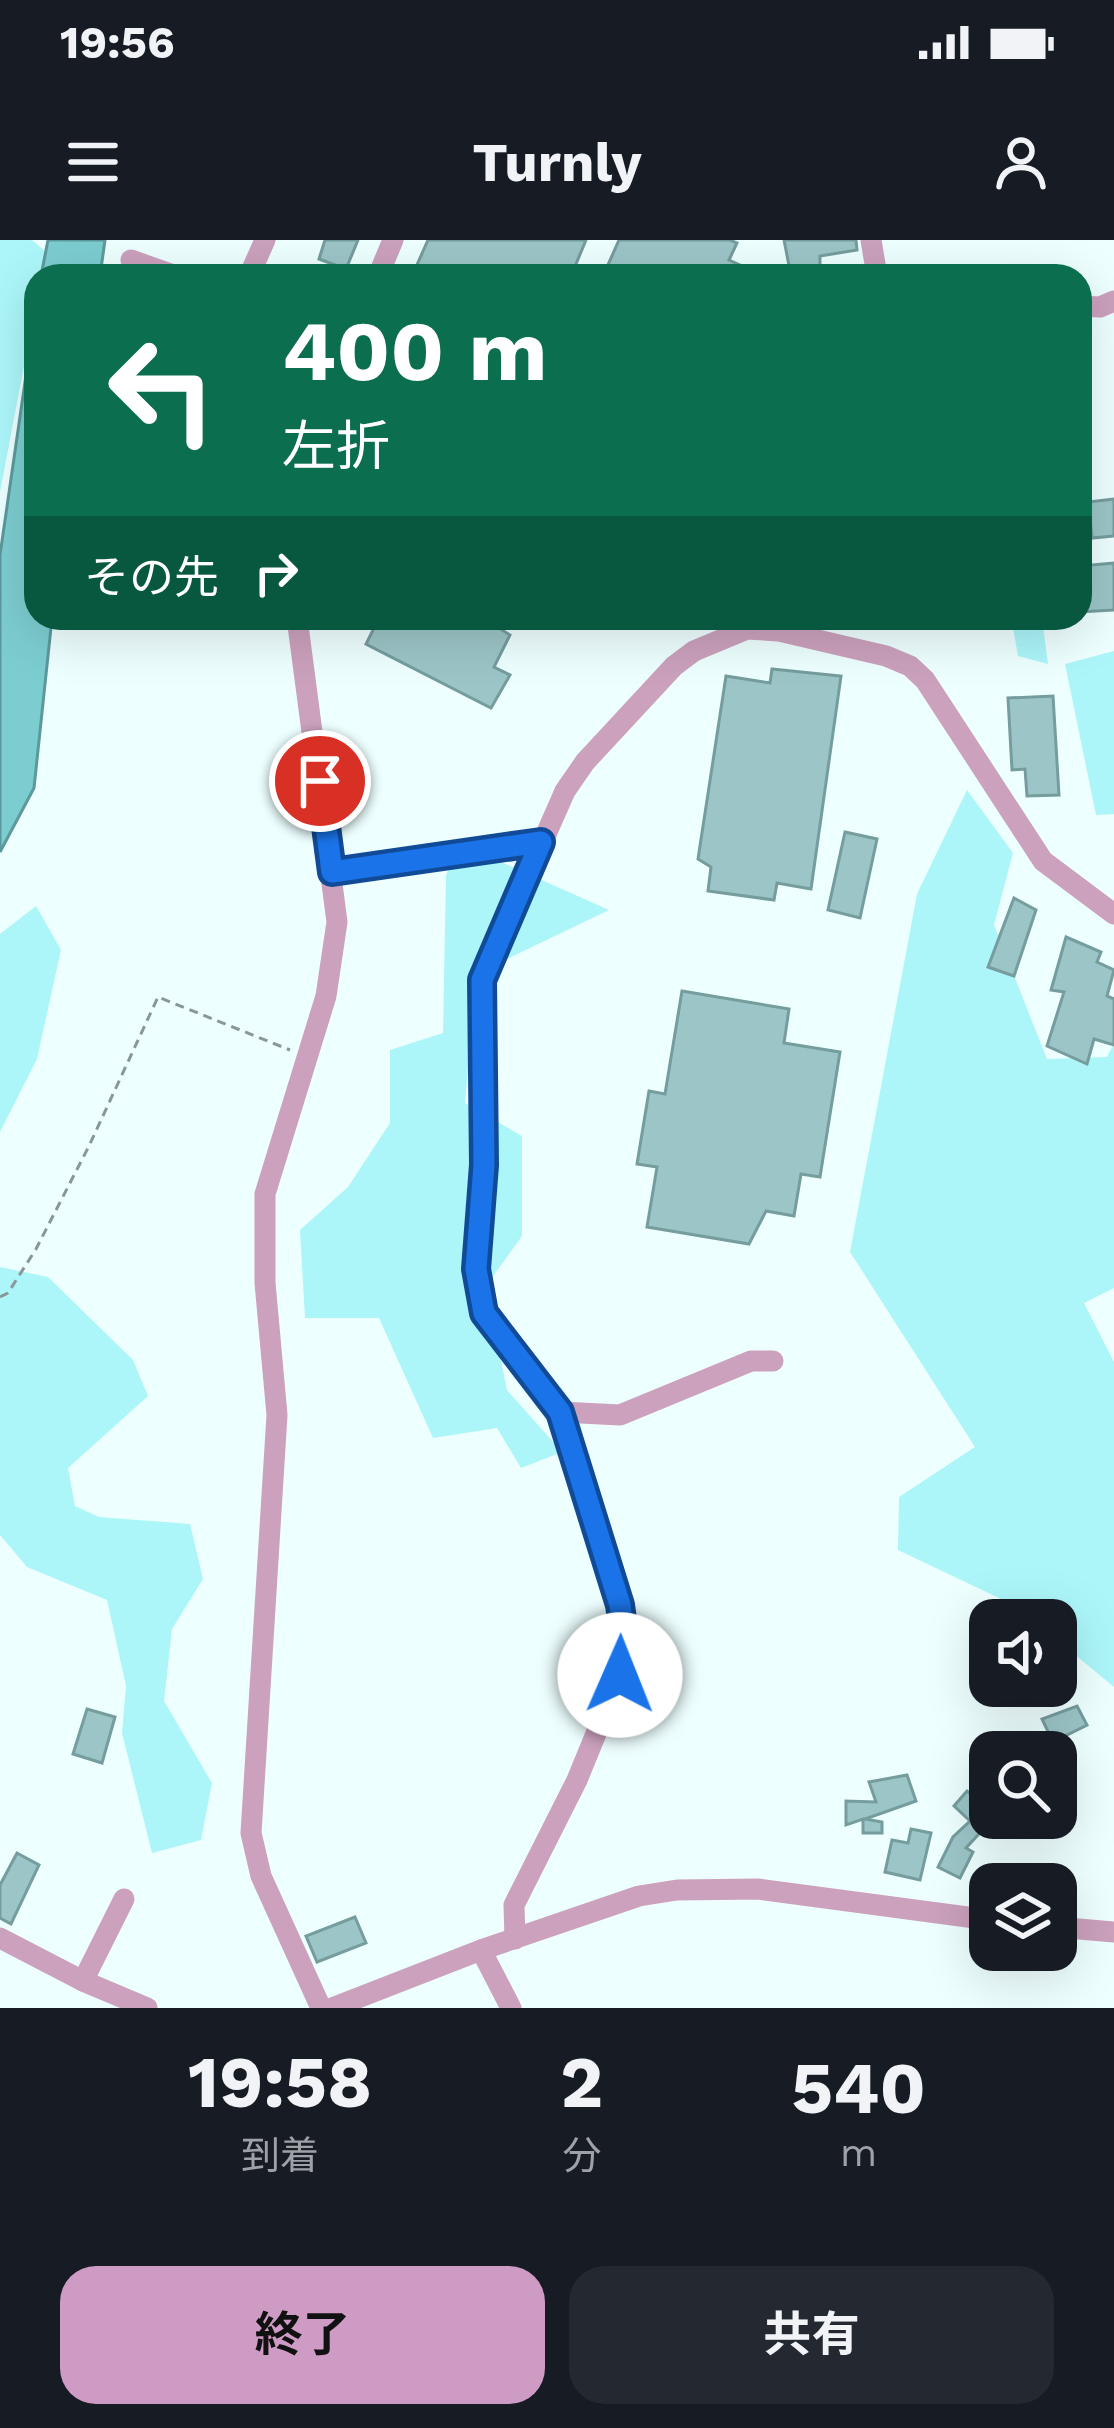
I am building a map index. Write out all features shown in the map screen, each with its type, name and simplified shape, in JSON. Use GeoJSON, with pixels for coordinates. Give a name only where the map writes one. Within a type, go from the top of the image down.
{"type":"FeatureCollection","features":[{"type":"Feature","properties":{"kind":"street"},"geometry":{"type":"LineString","coordinates":[[131,260],[141,264]]}},
{"type":"Feature","properties":{"kind":"street"},"geometry":{"type":"LineString","coordinates":[[299,630],[337,922],[335,951],[308,1058],[265,1194],[265,1282],[277,1415],[251,1833],[261,1876],[321,2008]]}},
{"type":"Feature","properties":{"kind":"street"},"geometry":{"type":"LineString","coordinates":[[515,1939],[514,1905],[577,1780],[626,1649],[620,1605],[560,1412],[484,1313],[476,1269],[484,1165],[482,980],[541,842],[585,762],[674,666],[694,651],[742,630]]}},
{"type":"Feature","properties":{"kind":"street"},"geometry":{"type":"LineString","coordinates":[[768,630],[910,666],[925,680],[1043,861],[1114,914]]}},
{"type":"Feature","properties":{"kind":"street"},"geometry":{"type":"LineString","coordinates":[[332,872],[541,842]]}},
{"type":"Feature","properties":{"kind":"street"},"geometry":{"type":"LineString","coordinates":[[560,1412],[620,1415],[751,1361],[772,1361]]}},
{"type":"Feature","properties":{"kind":"street"},"geometry":{"type":"LineString","coordinates":[[332,2008],[639,1896],[728,1887],[969,1917]]}},
{"type":"Feature","properties":{"kind":"street"},"geometry":{"type":"LineString","coordinates":[[82,1981],[124,1899]]}},
{"type":"Feature","properties":{"kind":"street"},"geometry":{"type":"LineString","coordinates":[[1077,1929],[1114,1932]]}},
{"type":"Feature","properties":{"kind":"street"},"geometry":{"type":"LineString","coordinates":[[0,1938],[147,2008]]}},
{"type":"Feature","properties":{"kind":"street"},"geometry":{"type":"LineString","coordinates":[[481,1950],[511,2008]]}},
{"type":"Feature","properties":{"kind":"path"},"geometry":{"type":"LineString","coordinates":[[0,1297],[8,1293],[36,1249],[158,997],[308,1058]]}},
{"type":"Feature","properties":{"kind":"shaded area"},"geometry":{"type":"Polygon","coordinates":[[[0,240],[32,240],[46,252],[44,264],[24,264],[24,366],[0,492],[0,240]]]}},
{"type":"Feature","properties":{"kind":"shaded area"},"geometry":{"type":"Polygon","coordinates":[[[48,240],[105,240],[102,264],[43,264],[48,240]]]}},
{"type":"Feature","properties":{"kind":"shaded area"},"geometry":{"type":"Polygon","coordinates":[[[24,389],[24,630],[51,630],[34,788],[0,852],[0,555],[24,389]]]}},
{"type":"Feature","properties":{"kind":"shaded area"},"geometry":{"type":"Polygon","coordinates":[[[1013,630],[1044,630],[1048,664],[1018,656],[1013,630]]]}},
{"type":"Feature","properties":{"kind":"shaded area"},"geometry":{"type":"Polygon","coordinates":[[[1114,651],[1114,814],[1096,815],[1065,664],[1114,651]]]}},
{"type":"Feature","properties":{"kind":"shaded area"},"geometry":{"type":"Polygon","coordinates":[[[967,790],[1013,853],[994,925],[1047,1059],[1107,1057],[1114,1043],[1114,1288],[1084,1303],[1114,1362],[1114,1687],[1077,1656],[1077,1599],[1001,1599],[898,1550],[899,1497],[975,1447],[850,1252],[917,894],[967,790]]]}},
{"type":"Feature","properties":{"kind":"shaded area"},"geometry":{"type":"Polygon","coordinates":[[[492,858],[609,910],[476,974],[465,1103],[522,1136],[522,1236],[486,1286],[507,1390],[562,1452],[521,1468],[497,1428],[433,1438],[379,1318],[305,1318],[300,1230],[348,1187],[390,1123],[390,1050],[443,1033],[446,876],[450,863],[492,858]]]}},
{"type":"Feature","properties":{"kind":"shaded area"},"geometry":{"type":"Polygon","coordinates":[[[36,906],[61,950],[37,1059],[0,1132],[0,934],[36,906]]]}},
{"type":"Feature","properties":{"kind":"shaded area"},"geometry":{"type":"Polygon","coordinates":[[[0,1267],[48,1277],[133,1360],[148,1396],[68,1468],[75,1506],[99,1517],[190,1524],[203,1579],[172,1629],[164,1701],[212,1783],[201,1840],[152,1853],[122,1733],[126,1686],[107,1600],[27,1567],[0,1535],[0,1267]]]}},
{"type":"Feature","properties":{"kind":"building"},"geometry":{"type":"Polygon","coordinates":[[[325,240],[358,240],[348,264],[319,259],[325,240]]]}},
{"type":"Feature","properties":{"kind":"building"},"geometry":{"type":"Polygon","coordinates":[[[428,240],[586,240],[576,264],[417,264],[428,240]]]}},
{"type":"Feature","properties":{"kind":"building"},"geometry":{"type":"Polygon","coordinates":[[[619,240],[737,243],[729,260],[738,264],[608,264],[619,240]]]}},
{"type":"Feature","properties":{"kind":"building"},"geometry":{"type":"Polygon","coordinates":[[[784,240],[856,240],[857,250],[820,256],[820,264],[789,264],[784,240]]]}},
{"type":"Feature","properties":{"kind":"building"},"geometry":{"type":"Polygon","coordinates":[[[1114,499],[1114,536],[1092,538],[1092,502],[1114,499]]]}},
{"type":"Feature","properties":{"kind":"building"},"geometry":{"type":"Polygon","coordinates":[[[1114,563],[1114,610],[1092,611],[1092,565],[1114,563]]]}},
{"type":"Feature","properties":{"kind":"building"},"geometry":{"type":"Polygon","coordinates":[[[373,630],[502,630],[510,635],[494,667],[510,675],[491,708],[366,644],[373,630]]]}},
{"type":"Feature","properties":{"kind":"building"},"geometry":{"type":"Polygon","coordinates":[[[772,669],[841,676],[811,889],[777,883],[774,900],[708,891],[711,867],[698,859],[726,676],[770,683],[772,669]]]}},
{"type":"Feature","properties":{"kind":"building"},"geometry":{"type":"Polygon","coordinates":[[[1053,696],[1059,795],[1027,796],[1025,769],[1012,770],[1008,698],[1053,696]]]}},
{"type":"Feature","properties":{"kind":"building"},"geometry":{"type":"Polygon","coordinates":[[[845,832],[877,839],[860,918],[828,910],[845,832]]]}},
{"type":"Feature","properties":{"kind":"building"},"geometry":{"type":"Polygon","coordinates":[[[1014,898],[1036,910],[1014,976],[988,967],[1014,898]]]}},
{"type":"Feature","properties":{"kind":"building"},"geometry":{"type":"Polygon","coordinates":[[[1066,937],[1101,952],[1097,962],[1114,970],[1107,996],[1114,999],[1114,1045],[1094,1039],[1087,1064],[1047,1046],[1064,992],[1051,990],[1066,937]]]}},
{"type":"Feature","properties":{"kind":"building"},"geometry":{"type":"Polygon","coordinates":[[[682,991],[789,1009],[784,1043],[840,1052],[820,1177],[801,1174],[794,1216],[766,1211],[749,1244],[647,1227],[657,1167],[637,1164],[649,1091],[665,1094],[682,991]]]}},
{"type":"Feature","properties":{"kind":"building"},"geometry":{"type":"Polygon","coordinates":[[[1077,1706],[1087,1725],[1075,1731],[1048,1731],[1042,1719],[1077,1706]]]}},
{"type":"Feature","properties":{"kind":"building"},"geometry":{"type":"Polygon","coordinates":[[[87,1709],[115,1717],[102,1763],[73,1754],[87,1709]]]}},
{"type":"Feature","properties":{"kind":"building"},"geometry":{"type":"Polygon","coordinates":[[[907,1775],[916,1801],[865,1819],[882,1822],[882,1833],[863,1833],[863,1819],[846,1825],[846,1801],[876,1802],[869,1782],[907,1775]]]}},
{"type":"Feature","properties":{"kind":"building"},"geometry":{"type":"Polygon","coordinates":[[[969,1793],[969,1820],[954,1806],[969,1793]]]}},
{"type":"Feature","properties":{"kind":"building"},"geometry":{"type":"Polygon","coordinates":[[[969,1822],[969,1839],[974,1839],[966,1848],[973,1852],[960,1878],[938,1867],[953,1837],[969,1822]]]}},
{"type":"Feature","properties":{"kind":"building"},"geometry":{"type":"Polygon","coordinates":[[[911,1829],[931,1833],[920,1880],[885,1872],[892,1840],[908,1843],[911,1829]]]}},
{"type":"Feature","properties":{"kind":"building"},"geometry":{"type":"Polygon","coordinates":[[[17,1853],[39,1865],[11,1924],[0,1918],[0,1885],[17,1853]]]}},
{"type":"Feature","properties":{"kind":"building"},"geometry":{"type":"Polygon","coordinates":[[[355,1917],[366,1943],[317,1962],[306,1936],[355,1917]]]}},
{"type":"Feature","properties":{"kind":"route"},"geometry":{"type":"LineString","coordinates":[[320,781],[332,872],[541,842],[482,980],[484,1165],[476,1269],[484,1313],[560,1412],[620,1605],[626,1649],[620,1675]]}}]}
